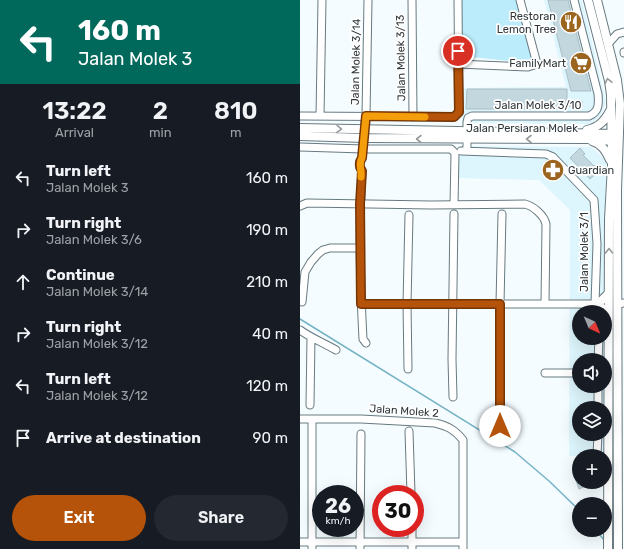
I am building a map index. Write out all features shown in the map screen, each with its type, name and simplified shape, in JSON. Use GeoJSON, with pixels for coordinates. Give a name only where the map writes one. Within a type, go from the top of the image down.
{"type":"FeatureCollection","features":[{"type":"Feature","properties":{"kind":"main road"},"geometry":{"type":"LineString","coordinates":[[588,0],[608,81],[618,137]]}},
{"type":"Feature","properties":{"kind":"main road"},"geometry":{"type":"LineString","coordinates":[[597,0],[619,92],[620,115],[609,213],[608,303]]}},
{"type":"Feature","properties":{"kind":"main road"},"geometry":{"type":"LineString","coordinates":[[578,133],[600,125],[606,119],[612,108]]}},
{"type":"Feature","properties":{"kind":"main road"},"geometry":{"type":"LineString","coordinates":[[620,115],[624,125]]}},
{"type":"Feature","properties":{"kind":"main road","name":"Jalan Persiaran Molek"},"geometry":{"type":"LineString","coordinates":[[300,128],[365,129],[467,135],[588,139],[618,137]]}},
{"type":"Feature","properties":{"kind":"main road","name":"Jalan Persiaran Molek"},"geometry":{"type":"LineString","coordinates":[[300,136],[364,138],[578,133],[618,137]]}},
{"type":"Feature","properties":{"kind":"main road"},"geometry":{"type":"LineString","coordinates":[[588,139],[596,142],[605,150],[615,166],[617,190],[618,291],[622,303],[618,313],[621,483],[618,549]]}},
{"type":"Feature","properties":{"kind":"main road"},"geometry":{"type":"LineString","coordinates":[[615,166],[624,152]]}},
{"type":"Feature","properties":{"kind":"main road"},"geometry":{"type":"LineString","coordinates":[[608,303],[618,291]]}},
{"type":"Feature","properties":{"kind":"main road"},"geometry":{"type":"LineString","coordinates":[[599,305],[608,294]]}},
{"type":"Feature","properties":{"kind":"main road"},"geometry":{"type":"LineString","coordinates":[[612,308],[622,303]]}},
{"type":"Feature","properties":{"kind":"main road"},"geometry":{"type":"LineString","coordinates":[[608,345],[608,549]]}},
{"type":"Feature","properties":{"kind":"street"},"geometry":{"type":"LineString","coordinates":[[320,116],[322,0]]}},
{"type":"Feature","properties":{"kind":"street","name":"Jalan Molek 3/14"},"geometry":{"type":"LineString","coordinates":[[366,343],[363,339],[361,304],[360,204],[362,171],[360,169],[360,161],[362,158],[366,116],[368,0]]}},
{"type":"Feature","properties":{"kind":"street","name":"Jalan Molek 3/13"},"geometry":{"type":"LineString","coordinates":[[412,0],[413,117]]}},
{"type":"Feature","properties":{"kind":"street"},"geometry":{"type":"LineString","coordinates":[[300,116],[454,117],[457,115],[459,112],[458,0]]}},
{"type":"Feature","properties":{"kind":"street"},"geometry":{"type":"LineString","coordinates":[[458,64],[528,67],[534,65],[536,60],[520,0]]}},
{"type":"Feature","properties":{"kind":"street","name":"Jalan Molek 3/10"},"geometry":{"type":"LineString","coordinates":[[467,135],[468,118],[472,116],[589,116],[597,111],[599,102],[598,94],[574,0]]}},
{"type":"Feature","properties":{"kind":"street"},"geometry":{"type":"LineString","coordinates":[[603,26],[620,33],[608,44]]}},
{"type":"Feature","properties":{"kind":"street","name":"Jalan Molek 3/1"},"geometry":{"type":"LineString","coordinates":[[467,135],[464,151],[546,154],[553,157],[594,200],[597,305]]}},
{"type":"Feature","properties":{"kind":"street"},"geometry":{"type":"LineString","coordinates":[[300,147],[451,149],[455,152],[454,205]]}},
{"type":"Feature","properties":{"kind":"street"},"geometry":{"type":"LineString","coordinates":[[300,206],[307,203],[454,205],[525,204],[531,206],[545,220],[545,304]]}},
{"type":"Feature","properties":{"kind":"street"},"geometry":{"type":"LineString","coordinates":[[453,397],[452,304],[454,214]]}},
{"type":"Feature","properties":{"kind":"street"},"geometry":{"type":"LineString","coordinates":[[500,426],[502,214]]}},
{"type":"Feature","properties":{"kind":"street"},"geometry":{"type":"LineString","coordinates":[[408,369],[407,304],[409,215]]}},
{"type":"Feature","properties":{"kind":"street"},"geometry":{"type":"LineString","coordinates":[[302,302],[305,272],[318,254],[323,250],[330,248],[360,248]]}},
{"type":"Feature","properties":{"kind":"street"},"geometry":{"type":"LineString","coordinates":[[602,305],[608,303]]}},
{"type":"Feature","properties":{"kind":"street"},"geometry":{"type":"LineString","coordinates":[[361,304],[545,304],[572,306]]}},
{"type":"Feature","properties":{"kind":"street"},"geometry":{"type":"LineString","coordinates":[[300,330],[336,350]]}},
{"type":"Feature","properties":{"kind":"street"},"geometry":{"type":"LineString","coordinates":[[310,404],[311,337]]}},
{"type":"Feature","properties":{"kind":"street"},"geometry":{"type":"LineString","coordinates":[[545,373],[572,373]]}},
{"type":"Feature","properties":{"kind":"street","name":"Jalan Molek 2"},"geometry":{"type":"LineString","coordinates":[[300,419],[361,419],[435,423],[447,426],[456,432],[463,440],[463,546]]}},
{"type":"Feature","properties":{"kind":"street"},"geometry":{"type":"LineString","coordinates":[[312,419],[312,546]]}},
{"type":"Feature","properties":{"kind":"street"},"geometry":{"type":"LineString","coordinates":[[409,431],[411,485]]}},
{"type":"Feature","properties":{"kind":"street"},"geometry":{"type":"LineString","coordinates":[[360,546],[361,434]]}},
{"type":"Feature","properties":{"kind":"street"},"geometry":{"type":"LineString","coordinates":[[300,542],[312,546],[463,546]]}},
{"type":"Feature","properties":{"kind":"shaded area"},"geometry":{"type":"Polygon","coordinates":[[[462,0],[517,0],[533,58],[530,63],[461,56],[462,0]]]}},
{"type":"Feature","properties":{"kind":"shaded area"},"geometry":{"type":"Polygon","coordinates":[[[544,0],[582,0],[606,102],[601,115],[589,124],[462,123],[464,88],[566,87],[544,0]]]}},
{"type":"Feature","properties":{"kind":"shaded area"},"geometry":{"type":"Polygon","coordinates":[[[458,146],[591,147],[606,160],[605,305],[572,305],[572,345],[605,345],[604,353],[572,353],[572,393],[604,393],[604,401],[572,401],[572,441],[604,441],[604,449],[572,449],[572,456],[569,456],[570,210],[539,180],[459,178],[458,146]]]}},
{"type":"Feature","properties":{"kind":"building"},"geometry":{"type":"Polygon","coordinates":[[[548,0],[568,0],[591,91],[571,91],[548,0]]]}},
{"type":"Feature","properties":{"kind":"building"},"geometry":{"type":"Polygon","coordinates":[[[467,89],[567,89],[567,101],[582,101],[582,106],[567,106],[567,109],[466,109],[467,89]]]}},
{"type":"Feature","properties":{"kind":"building"},"geometry":{"type":"Polygon","coordinates":[[[580,148],[585,154],[583,155],[600,170],[590,179],[570,158],[580,148]]]}},
{"type":"Feature","properties":{"kind":"waterway"},"geometry":{"type":"LineString","coordinates":[[300,319],[515,452],[572,503]]}},
{"type":"Feature","properties":{"kind":"slow traffic"},"geometry":{"type":"LineString","coordinates":[[361,177],[362,171],[360,169],[360,161],[362,158],[366,116],[425,117]]}},
{"type":"Feature","properties":{"kind":"place","name":"Restoran Lemon Tree"},"geometry":{"type":"Point","coordinates":[571,22]}},
{"type":"Feature","properties":{"kind":"place","name":"FamilyMart"},"geometry":{"type":"Point","coordinates":[581,63]}},
{"type":"Feature","properties":{"kind":"place","name":"Guardian"},"geometry":{"type":"Point","coordinates":[553,170]}},
{"type":"Feature","properties":{"kind":"route"},"geometry":{"type":"LineString","coordinates":[[458,51],[459,112],[457,115],[454,117],[366,116],[362,158],[360,161],[360,169],[362,171],[360,204],[361,304],[500,304],[500,426]]}}]}
